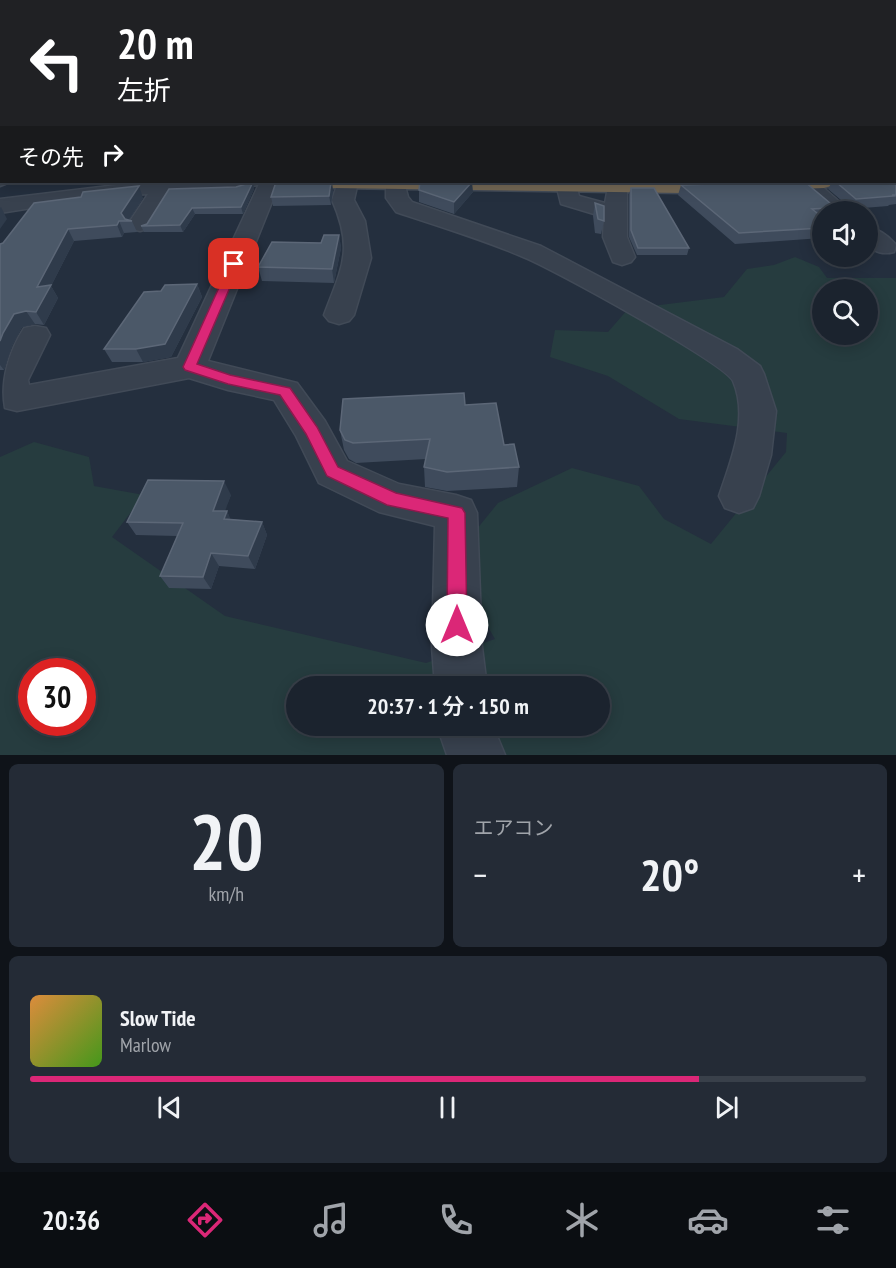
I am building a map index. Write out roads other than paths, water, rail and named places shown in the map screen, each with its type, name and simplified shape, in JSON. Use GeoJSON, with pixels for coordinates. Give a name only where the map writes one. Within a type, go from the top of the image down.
{"type":"FeatureCollection","features":[{"type":"Feature","properties":{"kind":"highway"},"geometry":{"type":"LineString","coordinates":[[474,183],[684,187],[789,183]]}},
{"type":"Feature","properties":{"kind":"street"},"geometry":{"type":"LineString","coordinates":[[0,206],[95,192],[246,183]]}},
{"type":"Feature","properties":{"kind":"street"},"geometry":{"type":"LineString","coordinates":[[190,367],[270,183]]}},
{"type":"Feature","properties":{"kind":"street"},"geometry":{"type":"LineString","coordinates":[[339,315],[358,258],[353,221],[343,200],[348,183]]}},
{"type":"Feature","properties":{"kind":"street"},"geometry":{"type":"LineString","coordinates":[[384,183],[404,207],[532,251],[726,356],[748,374],[758,411],[752,455],[739,496]]}},
{"type":"Feature","properties":{"kind":"street"},"geometry":{"type":"LineString","coordinates":[[816,183],[831,201]]}},
{"type":"Feature","properties":{"kind":"street"},"geometry":{"type":"LineString","coordinates":[[566,184],[569,199],[578,205],[607,209],[615,214]]}},
{"type":"Feature","properties":{"kind":"street"},"geometry":{"type":"LineString","coordinates":[[617,185],[615,237],[622,257]]}},
{"type":"Feature","properties":{"kind":"street"},"geometry":{"type":"LineString","coordinates":[[140,224],[163,187]]}},
{"type":"Feature","properties":{"kind":"street"},"geometry":{"type":"LineString","coordinates":[[14,230],[34,202]]}},
{"type":"Feature","properties":{"kind":"street"},"geometry":{"type":"LineString","coordinates":[[35,335],[11,380],[17,399],[190,367],[228,379],[285,391],[312,431],[333,471],[393,500],[456,513],[457,647],[460,676]]}},
{"type":"Feature","properties":{"kind":"street"},"geometry":{"type":"LineString","coordinates":[[469,736],[476,755]]}}]}
